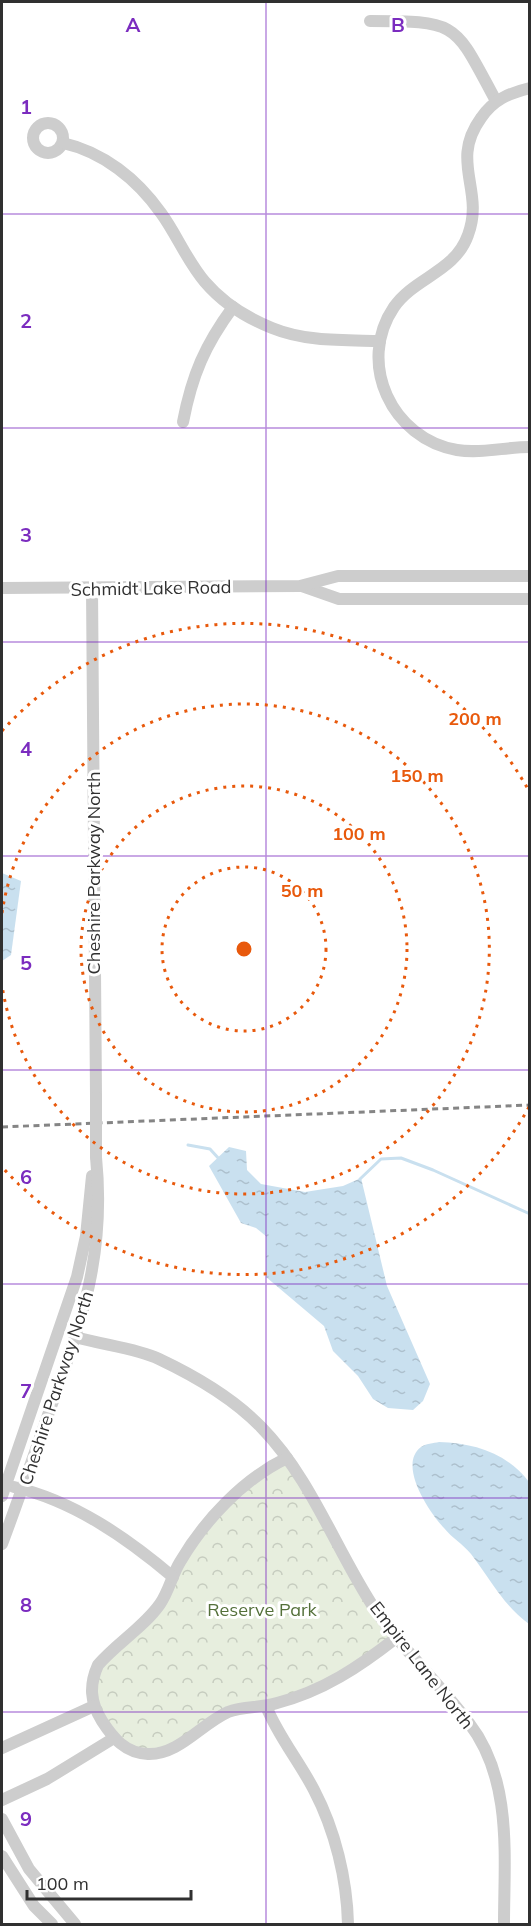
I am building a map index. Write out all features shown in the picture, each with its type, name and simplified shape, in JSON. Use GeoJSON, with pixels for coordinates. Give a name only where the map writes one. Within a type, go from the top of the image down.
{"type":"FeatureCollection","features":[{"type":"Feature","properties":{"kind":"street"},"geometry":{"type":"LineString","coordinates":[[370,21],[425,21],[448,28],[466,45],[496,101]]}},
{"type":"Feature","properties":{"kind":"street"},"geometry":{"type":"LineString","coordinates":[[530,88],[514,92],[496,101],[478,121],[466,145],[466,169],[474,202],[468,237],[447,266],[406,293],[394,307],[385,323],[380,341],[380,378],[385,396],[407,426],[422,438],[457,450],[530,447]]}},
{"type":"Feature","properties":{"kind":"street"},"geometry":{"type":"LineString","coordinates":[[63,143],[100,157],[144,191],[162,213],[189,262],[206,283],[233,307],[273,329],[300,336],[380,341]]}},
{"type":"Feature","properties":{"kind":"street"},"geometry":{"type":"LineString","coordinates":[[183,422],[189,392],[205,348],[233,307]]}},
{"type":"Feature","properties":{"kind":"street","name":"Schmidt Lake Road"},"geometry":{"type":"LineString","coordinates":[[2,588],[300,586],[338,576],[530,576]]}},
{"type":"Feature","properties":{"kind":"street","name":"Schmidt Lake Road"},"geometry":{"type":"LineString","coordinates":[[300,586],[339,599],[530,599]]}},
{"type":"Feature","properties":{"kind":"street","name":"Cheshire Parkway North"},"geometry":{"type":"LineString","coordinates":[[2,1544],[76,1337],[94,1268],[98,1235],[92,588]]}},
{"type":"Feature","properties":{"kind":"street","name":"Cheshire Parkway North"},"geometry":{"type":"LineString","coordinates":[[3,1488],[77,1277],[86,1236],[96,1157]]}},
{"type":"Feature","properties":{"kind":"street","name":"Empire Lane North"},"geometry":{"type":"LineString","coordinates":[[76,1337],[157,1358],[202,1381],[261,1426],[287,1458],[344,1560],[396,1638],[470,1723],[496,1777],[502,1802],[504,1829],[504,1924]]}},
{"type":"Feature","properties":{"kind":"street"},"geometry":{"type":"LineString","coordinates":[[287,1458],[276,1463],[239,1492],[215,1514],[195,1538],[160,1604],[98,1665],[93,1677],[93,1706],[114,1738],[133,1751],[147,1754],[163,1752],[231,1711],[266,1706],[305,1695],[335,1682],[396,1638]]}},
{"type":"Feature","properties":{"kind":"street"},"geometry":{"type":"LineString","coordinates":[[3,1488],[22,1489],[87,1515],[118,1535],[173,1577]]}},
{"type":"Feature","properties":{"kind":"street"},"geometry":{"type":"LineString","coordinates":[[2,1748],[93,1706]]}},
{"type":"Feature","properties":{"kind":"street"},"geometry":{"type":"LineString","coordinates":[[266,1706],[273,1724],[314,1790],[326,1816],[344,1881],[348,1924]]}},
{"type":"Feature","properties":{"kind":"street"},"geometry":{"type":"LineString","coordinates":[[2,1800],[47,1779],[114,1738]]}},
{"type":"Feature","properties":{"kind":"street"},"geometry":{"type":"LineString","coordinates":[[2,1819],[29,1869],[75,1924]]}},
{"type":"Feature","properties":{"kind":"street"},"geometry":{"type":"LineString","coordinates":[[2,1856],[34,1906],[52,1924]]}},
{"type":"Feature","properties":{"kind":"green space","name":"Reserve Park"},"geometry":{"type":"Polygon","coordinates":[[[287,1458],[396,1638],[335,1682],[242,1709],[177,1745],[133,1751],[94,1706],[98,1665],[154,1610],[215,1514],[287,1458]]]}},
{"type":"Feature","properties":{"kind":"water"},"geometry":{"type":"Polygon","coordinates":[[[2,873],[21,881],[11,955],[2,961],[2,873]]]}},
{"type":"Feature","properties":{"kind":"water"},"geometry":{"type":"Polygon","coordinates":[[[229,1147],[246,1151],[247,1170],[261,1184],[305,1192],[343,1186],[361,1178],[387,1286],[430,1384],[423,1401],[413,1410],[388,1408],[373,1399],[358,1376],[333,1351],[324,1326],[266,1277],[266,1236],[256,1228],[241,1223],[209,1166],[229,1147]]]}},
{"type":"Feature","properties":{"kind":"water"},"geometry":{"type":"Polygon","coordinates":[[[439,1442],[477,1447],[489,1452],[511,1464],[529,1482],[529,1624],[505,1601],[468,1550],[438,1521],[418,1489],[412,1465],[415,1455],[421,1447],[439,1442]]]}},
{"type":"Feature","properties":{"kind":"waterway"},"geometry":{"type":"LineString","coordinates":[[188,1145],[210,1149],[220,1160]]}},
{"type":"Feature","properties":{"kind":"waterway"},"geometry":{"type":"LineString","coordinates":[[360,1179],[381,1159],[401,1158],[530,1214]]}},
{"type":"Feature","properties":{"kind":"railway"},"geometry":{"type":"LineString","coordinates":[[2,1127],[530,1105]]}}]}
